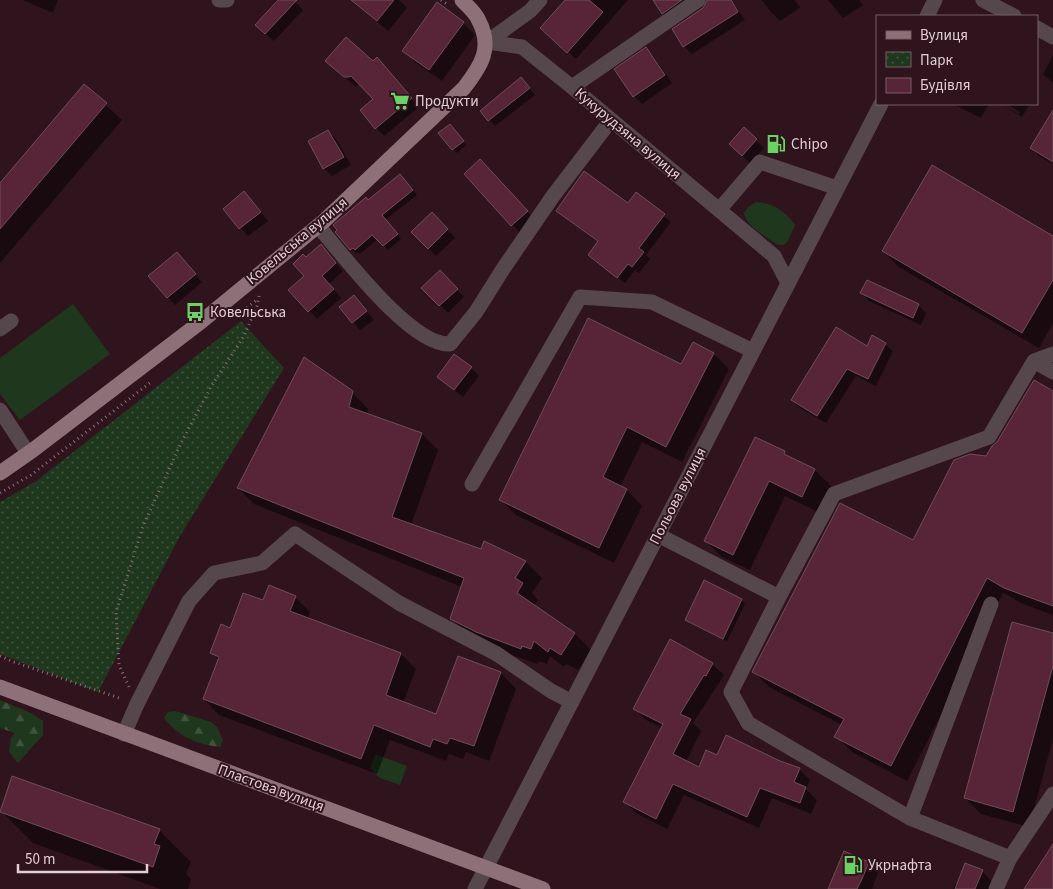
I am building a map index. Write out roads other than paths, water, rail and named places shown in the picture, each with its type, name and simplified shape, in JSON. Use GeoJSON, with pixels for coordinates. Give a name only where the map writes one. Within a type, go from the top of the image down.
{"type":"FeatureCollection","features":[{"type":"Feature","properties":{"kind":"main road"},"geometry":{"type":"LineString","coordinates":[[455,2],[479,20],[487,42]]}},
{"type":"Feature","properties":{"kind":"main road","name":"Ковельська вулиця"},"geometry":{"type":"LineString","coordinates":[[0,474],[202,321],[318,226],[464,88],[479,68],[487,42]]}},
{"type":"Feature","properties":{"kind":"main road","name":"Пластова вулиця"},"geometry":{"type":"LineString","coordinates":[[0,687],[543,889]]}},
{"type":"Feature","properties":{"kind":"street"},"geometry":{"type":"LineString","coordinates":[[219,0],[227,0]]}},
{"type":"Feature","properties":{"kind":"street"},"geometry":{"type":"LineString","coordinates":[[487,42],[530,11],[540,0]]}},
{"type":"Feature","properties":{"kind":"street"},"geometry":{"type":"LineString","coordinates":[[572,87],[698,0]]}},
{"type":"Feature","properties":{"kind":"street"},"geometry":{"type":"LineString","coordinates":[[928,15],[935,0]]}},
{"type":"Feature","properties":{"kind":"street"},"geometry":{"type":"LineString","coordinates":[[983,0],[1012,15]]}},
{"type":"Feature","properties":{"kind":"street"},"geometry":{"type":"LineString","coordinates":[[1038,29],[1053,37]]}},
{"type":"Feature","properties":{"kind":"street","name":"Кукурудзяна вулиця"},"geometry":{"type":"LineString","coordinates":[[487,42],[522,47],[572,87],[774,256],[788,283]]}},
{"type":"Feature","properties":{"kind":"street","name":"Польова вулиця"},"geometry":{"type":"LineString","coordinates":[[475,889],[880,105]]}},
{"type":"Feature","properties":{"kind":"street"},"geometry":{"type":"LineString","coordinates":[[318,226],[390,309],[431,340],[442,345],[450,344],[476,312],[503,268],[553,196],[611,120]]}},
{"type":"Feature","properties":{"kind":"street"},"geometry":{"type":"LineString","coordinates":[[719,210],[760,162],[837,188]]}},
{"type":"Feature","properties":{"kind":"street"},"geometry":{"type":"LineString","coordinates":[[472,484],[580,297],[652,302],[753,351]]}},
{"type":"Feature","properties":{"kind":"street"},"geometry":{"type":"LineString","coordinates":[[1010,858],[910,818],[748,723],[731,692],[834,494],[989,437],[1034,361],[1053,354]]}},
{"type":"Feature","properties":{"kind":"street"},"geometry":{"type":"LineString","coordinates":[[1034,361],[1053,372]]}},
{"type":"Feature","properties":{"kind":"street"},"geometry":{"type":"LineString","coordinates":[[0,410],[28,454]]}},
{"type":"Feature","properties":{"kind":"street"},"geometry":{"type":"LineString","coordinates":[[124,734],[189,601],[214,573],[262,562],[295,534],[399,603],[497,654],[551,691],[572,702]]}},
{"type":"Feature","properties":{"kind":"street"},"geometry":{"type":"LineString","coordinates":[[658,535],[780,597]]}},
{"type":"Feature","properties":{"kind":"street"},"geometry":{"type":"LineString","coordinates":[[910,818],[991,604]]}},
{"type":"Feature","properties":{"kind":"street"},"geometry":{"type":"LineString","coordinates":[[996,889],[1010,858],[1053,794]]}},
{"type":"Feature","properties":{"kind":"place","name":"Продукти"},"geometry":{"type":"Point","coordinates":[400,101]}},
{"type":"Feature","properties":{"kind":"place","name":"Chipo"},"geometry":{"type":"Point","coordinates":[776,144]}},
{"type":"Feature","properties":{"kind":"place","name":"Ковельська"},"geometry":{"type":"Point","coordinates":[195,312]}},
{"type":"Feature","properties":{"kind":"place","name":"Укрнафта"},"geometry":{"type":"Point","coordinates":[853,865]}}]}
